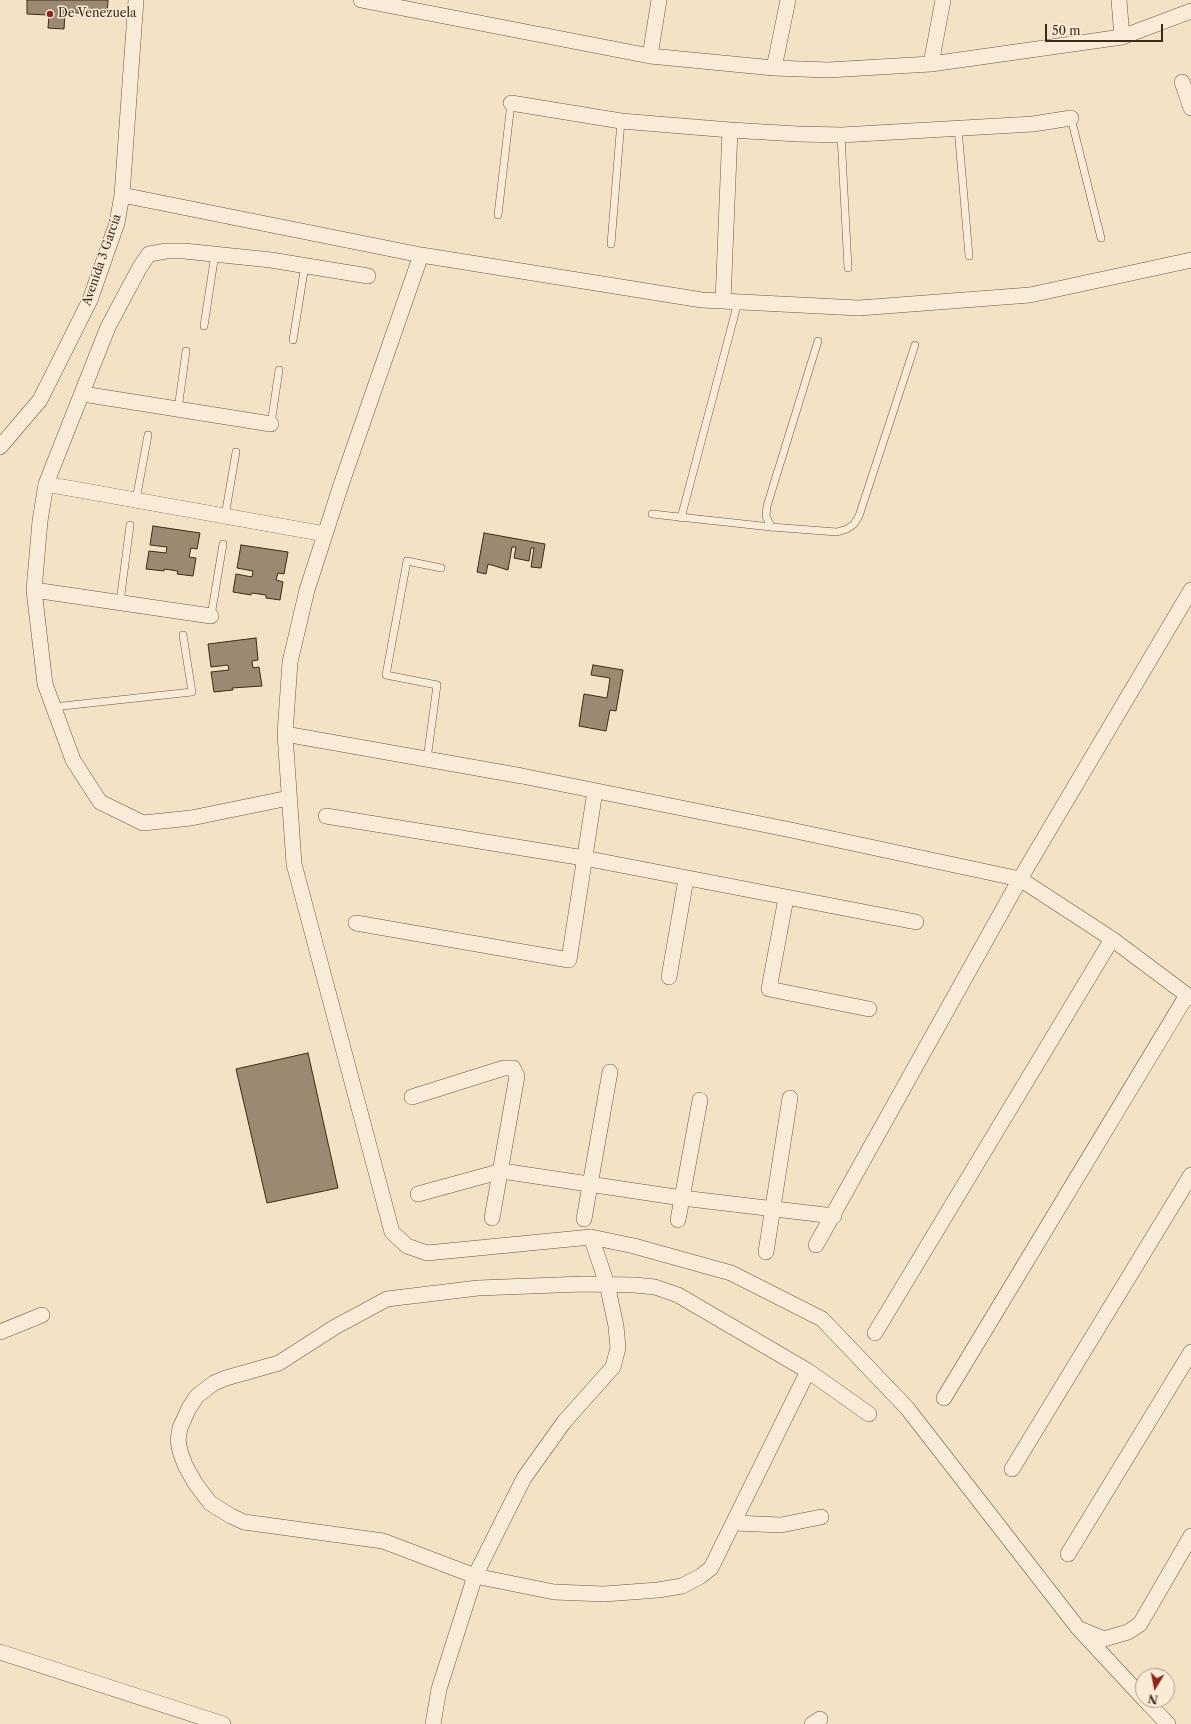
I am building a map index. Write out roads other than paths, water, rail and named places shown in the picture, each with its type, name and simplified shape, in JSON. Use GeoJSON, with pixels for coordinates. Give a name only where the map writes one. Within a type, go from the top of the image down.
{"type":"FeatureCollection","features":[{"type":"Feature","properties":{"kind":"street","name":"Avenida 3 García"},"geometry":{"type":"LineString","coordinates":[[0,447],[40,400],[90,300],[116,223],[122,195],[136,0]]}},
{"type":"Feature","properties":{"kind":"street"},"geometry":{"type":"LineString","coordinates":[[361,0],[650,56],[774,68],[828,70],[931,64],[1122,37],[1191,11]]}},
{"type":"Feature","properties":{"kind":"street"},"geometry":{"type":"LineString","coordinates":[[650,56],[659,0]]}},
{"type":"Feature","properties":{"kind":"street"},"geometry":{"type":"LineString","coordinates":[[774,68],[788,0]]}},
{"type":"Feature","properties":{"kind":"street"},"geometry":{"type":"LineString","coordinates":[[931,64],[943,0]]}},
{"type":"Feature","properties":{"kind":"street"},"geometry":{"type":"LineString","coordinates":[[1119,0],[1122,37]]}},
{"type":"Feature","properties":{"kind":"street"},"geometry":{"type":"LineString","coordinates":[[1182,82],[1191,108]]}},
{"type":"Feature","properties":{"kind":"street"},"geometry":{"type":"LineString","coordinates":[[511,103],[621,121],[730,130],[841,135],[1033,124],[1071,118]]}},
{"type":"Feature","properties":{"kind":"street"},"geometry":{"type":"LineString","coordinates":[[723,301],[730,130]]}},
{"type":"Feature","properties":{"kind":"street"},"geometry":{"type":"LineString","coordinates":[[122,195],[421,255],[702,300],[859,308],[1030,295],[1191,260]]}},
{"type":"Feature","properties":{"kind":"street"},"geometry":{"type":"LineString","coordinates":[[289,798],[191,818],[143,823],[100,802],[73,760],[45,684],[34,590],[40,521],[46,484],[108,328],[140,267],[149,254],[166,251],[215,254],[271,260],[368,276]]}},
{"type":"Feature","properties":{"kind":"street"},"geometry":{"type":"LineString","coordinates":[[421,255],[342,482],[307,590],[290,662],[285,734],[294,864],[392,1232],[407,1246],[427,1253],[591,1237],[634,1246],[731,1273],[822,1318],[907,1408],[1078,1628],[1135,1689]]}},
{"type":"Feature","properties":{"kind":"street"},"geometry":{"type":"LineString","coordinates":[[83,394],[271,424]]}},
{"type":"Feature","properties":{"kind":"street"},"geometry":{"type":"LineString","coordinates":[[46,484],[325,534]]}},
{"type":"Feature","properties":{"kind":"street"},"geometry":{"type":"LineString","coordinates":[[34,590],[212,616]]}},
{"type":"Feature","properties":{"kind":"street"},"geometry":{"type":"LineString","coordinates":[[816,1245],[834,1216],[1020,879],[1191,591]]}},
{"type":"Feature","properties":{"kind":"street"},"geometry":{"type":"LineString","coordinates":[[285,734],[596,791],[791,830],[1020,879],[1112,939],[1189,996],[944,1398]]}},
{"type":"Feature","properties":{"kind":"street"},"geometry":{"type":"LineString","coordinates":[[356,923],[569,960],[584,858],[596,791]]}},
{"type":"Feature","properties":{"kind":"street"},"geometry":{"type":"LineString","coordinates":[[326,816],[584,858],[686,879],[916,922]]}},
{"type":"Feature","properties":{"kind":"street"},"geometry":{"type":"LineString","coordinates":[[668,977],[686,879]]}},
{"type":"Feature","properties":{"kind":"street"},"geometry":{"type":"LineString","coordinates":[[786,898],[770,989],[869,1008]]}},
{"type":"Feature","properties":{"kind":"street"},"geometry":{"type":"LineString","coordinates":[[875,1333],[1112,939]]}},
{"type":"Feature","properties":{"kind":"street"},"geometry":{"type":"LineString","coordinates":[[412,1098],[504,1068],[513,1068],[517,1076],[502,1171],[492,1218]]}},
{"type":"Feature","properties":{"kind":"street"},"geometry":{"type":"LineString","coordinates":[[584,1219],[610,1072]]}},
{"type":"Feature","properties":{"kind":"street"},"geometry":{"type":"LineString","coordinates":[[766,1252],[790,1098]]}},
{"type":"Feature","properties":{"kind":"street"},"geometry":{"type":"LineString","coordinates":[[678,1220],[700,1100]]}},
{"type":"Feature","properties":{"kind":"street"},"geometry":{"type":"LineString","coordinates":[[418,1194],[502,1171],[682,1198],[834,1216]]}},
{"type":"Feature","properties":{"kind":"street"},"geometry":{"type":"LineString","coordinates":[[1012,1469],[1191,1175]]}},
{"type":"Feature","properties":{"kind":"street"},"geometry":{"type":"LineString","coordinates":[[433,1724],[439,1689],[475,1576],[524,1478],[564,1422],[613,1367],[618,1348],[607,1284],[591,1237]]}},
{"type":"Feature","properties":{"kind":"street"},"geometry":{"type":"LineString","coordinates":[[808,1371],[711,1568],[701,1576],[682,1586],[658,1590],[604,1594],[554,1592],[475,1576],[383,1542],[244,1522],[210,1503],[195,1483],[185,1465],[178,1440],[180,1428],[185,1416],[197,1396],[214,1383],[226,1378],[279,1363],[335,1327],[387,1299],[478,1288],[607,1284],[655,1287],[678,1294],[808,1371],[869,1414]]}},
{"type":"Feature","properties":{"kind":"street"},"geometry":{"type":"LineString","coordinates":[[0,1332],[42,1315]]}},
{"type":"Feature","properties":{"kind":"street"},"geometry":{"type":"LineString","coordinates":[[1068,1554],[1191,1352]]}},
{"type":"Feature","properties":{"kind":"street"},"geometry":{"type":"LineString","coordinates":[[734,1523],[781,1525],[821,1517]]}},
{"type":"Feature","properties":{"kind":"street"},"geometry":{"type":"LineString","coordinates":[[1078,1628],[1104,1639],[1128,1632],[1140,1624],[1191,1536]]}},
{"type":"Feature","properties":{"kind":"street"},"geometry":{"type":"LineString","coordinates":[[0,1652],[223,1724]]}},
{"type":"Feature","properties":{"kind":"street"},"geometry":{"type":"LineString","coordinates":[[1153,1708],[1168,1724]]}},
{"type":"Feature","properties":{"kind":"lane"},"geometry":{"type":"LineString","coordinates":[[498,215],[511,103]]}},
{"type":"Feature","properties":{"kind":"lane"},"geometry":{"type":"LineString","coordinates":[[1071,118],[1102,238]]}},
{"type":"Feature","properties":{"kind":"lane"},"geometry":{"type":"LineString","coordinates":[[611,244],[621,121]]}},
{"type":"Feature","properties":{"kind":"lane"},"geometry":{"type":"LineString","coordinates":[[958,128],[969,256]]}},
{"type":"Feature","properties":{"kind":"lane"},"geometry":{"type":"LineString","coordinates":[[841,135],[848,268]]}},
{"type":"Feature","properties":{"kind":"lane"},"geometry":{"type":"LineString","coordinates":[[204,326],[215,254]]}},
{"type":"Feature","properties":{"kind":"lane"},"geometry":{"type":"LineString","coordinates":[[293,340],[305,265]]}},
{"type":"Feature","properties":{"kind":"lane"},"geometry":{"type":"LineString","coordinates":[[681,518],[738,302]]}},
{"type":"Feature","properties":{"kind":"lane"},"geometry":{"type":"LineString","coordinates":[[770,527],[766,516],[767,506],[818,341]]}},
{"type":"Feature","properties":{"kind":"lane"},"geometry":{"type":"LineString","coordinates":[[652,514],[770,527],[837,532],[847,529],[854,524],[859,516],[915,345]]}},
{"type":"Feature","properties":{"kind":"lane"},"geometry":{"type":"LineString","coordinates":[[178,409],[186,351]]}},
{"type":"Feature","properties":{"kind":"lane"},"geometry":{"type":"LineString","coordinates":[[271,424],[279,370]]}},
{"type":"Feature","properties":{"kind":"lane"},"geometry":{"type":"LineString","coordinates":[[136,500],[148,435]]}},
{"type":"Feature","properties":{"kind":"lane"},"geometry":{"type":"LineString","coordinates":[[225,516],[236,452]]}},
{"type":"Feature","properties":{"kind":"lane"},"geometry":{"type":"LineString","coordinates":[[120,602],[130,525]]}},
{"type":"Feature","properties":{"kind":"lane"},"geometry":{"type":"LineString","coordinates":[[212,616],[223,544]]}},
{"type":"Feature","properties":{"kind":"lane"},"geometry":{"type":"LineString","coordinates":[[427,759],[437,685],[386,675],[407,561],[441,568]]}},
{"type":"Feature","properties":{"kind":"lane"},"geometry":{"type":"LineString","coordinates":[[53,707],[192,692],[183,635]]}},
{"type":"Feature","properties":{"kind":"place","name":"De Venezuela"},"geometry":{"type":"Point","coordinates":[50,14]}}]}
